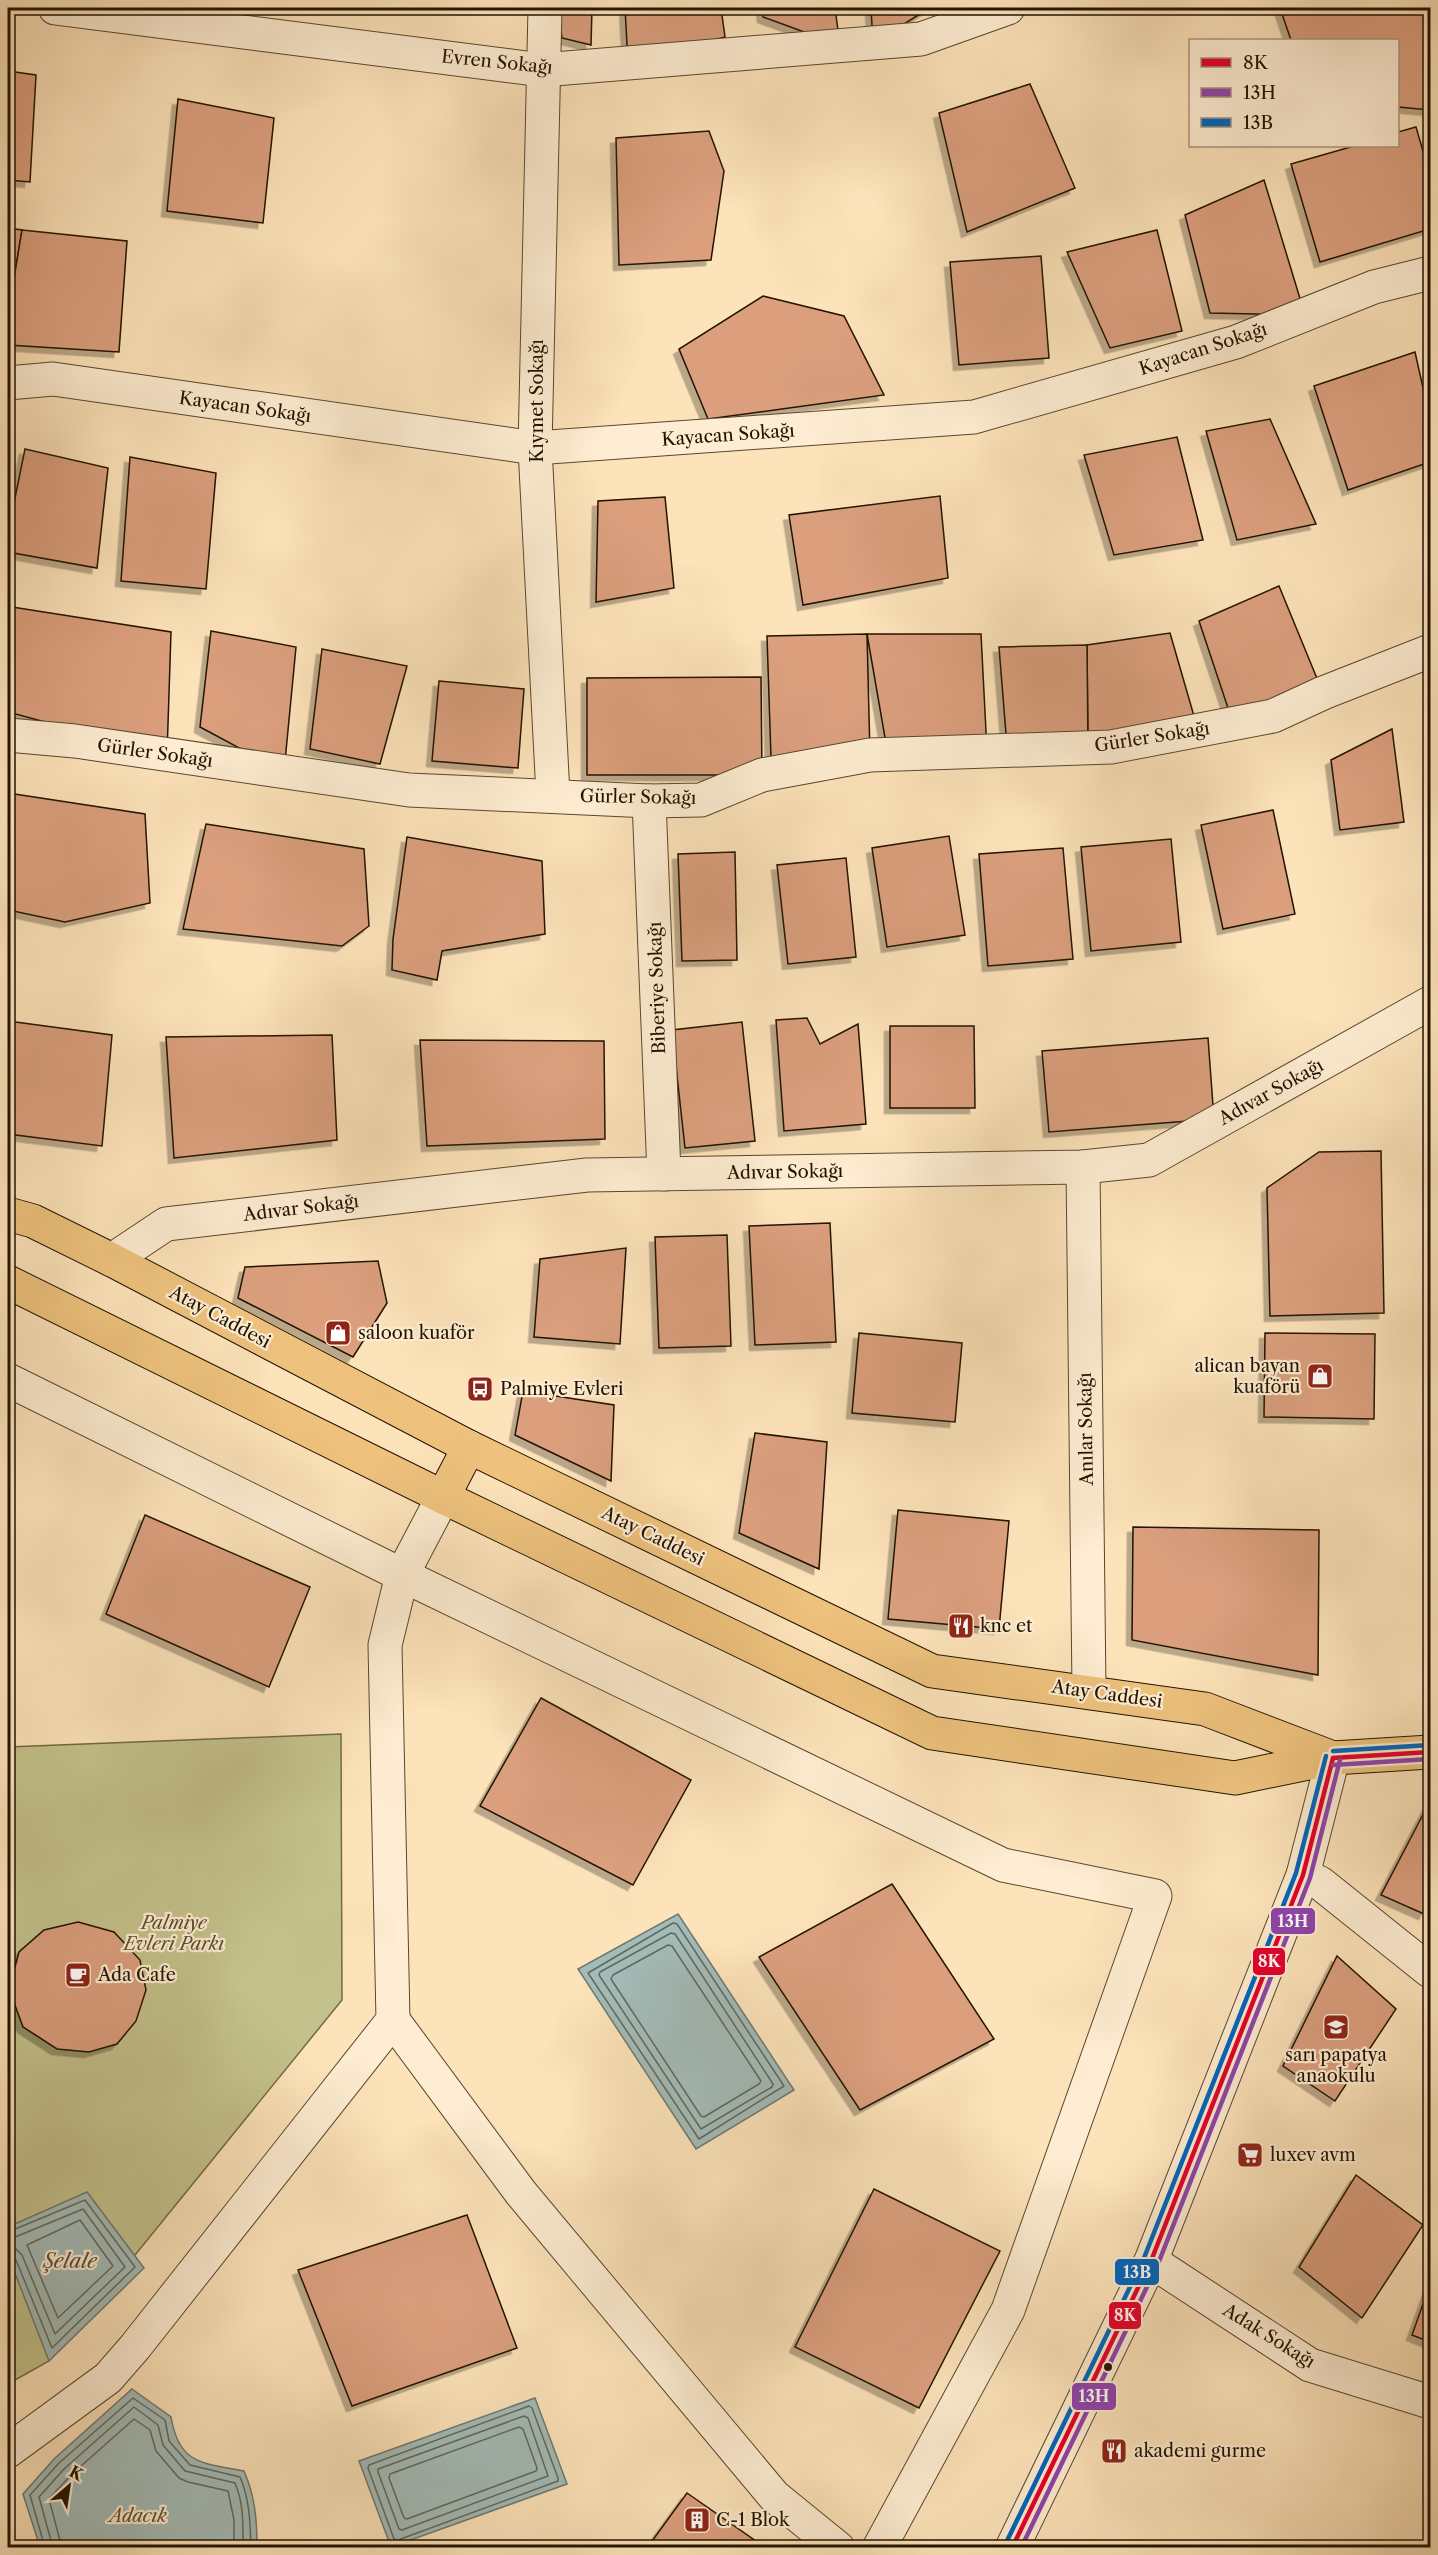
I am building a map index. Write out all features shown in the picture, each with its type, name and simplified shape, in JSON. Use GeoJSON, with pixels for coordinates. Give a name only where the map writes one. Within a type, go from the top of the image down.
{"type":"FeatureCollection","features":[{"type":"Feature","properties":{"kind":"main road","name":"Atay Caddesi"},"geometry":{"type":"LineString","coordinates":[[8,1214],[33,1221],[112,1260],[469,1447],[932,1671],[1089,1691],[1205,1709],[1333,1758]]}},
{"type":"Feature","properties":{"kind":"main road","name":"Atay Caddesi"},"geometry":{"type":"LineString","coordinates":[[8,1282],[442,1497],[932,1734],[1234,1778],[1333,1758],[1431,1752]]}},
{"type":"Feature","properties":{"kind":"main road"},"geometry":{"type":"LineString","coordinates":[[442,1497],[469,1447]]}},
{"type":"Feature","properties":{"kind":"street","name":"Evren Sokağı"},"geometry":{"type":"LineString","coordinates":[[55,8],[542,70],[921,39],[1008,8]]}},
{"type":"Feature","properties":{"kind":"street","name":"Kıymet Sokağı"},"geometry":{"type":"LineString","coordinates":[[545,8],[535,448],[552,795]]}},
{"type":"Feature","properties":{"kind":"street","name":"Kayacan Sokağı"},"geometry":{"type":"LineString","coordinates":[[8,383],[53,379],[535,448],[974,417],[1236,342],[1374,287],[1431,273]]}},
{"type":"Feature","properties":{"kind":"street","name":"Gürler Sokağı"},"geometry":{"type":"LineString","coordinates":[[8,735],[75,741],[409,790],[649,801],[701,800],[762,775],[870,755],[1111,747],[1273,716],[1323,693],[1431,651]]}},
{"type":"Feature","properties":{"kind":"street","name":"Biberiye Sokağı"},"geometry":{"type":"LineString","coordinates":[[649,801],[664,1174]]}},
{"type":"Feature","properties":{"kind":"street","name":"Adıvar Sokağı"},"geometry":{"type":"LineString","coordinates":[[112,1260],[166,1224],[587,1175],[1083,1167],[1149,1160],[1431,1003]]}},
{"type":"Feature","properties":{"kind":"street","name":"Anılar Sokağı"},"geometry":{"type":"LineString","coordinates":[[1083,1167],[1089,1691]]}},
{"type":"Feature","properties":{"kind":"street"},"geometry":{"type":"LineString","coordinates":[[8,1380],[402,1575],[1004,1865],[1155,1896],[1008,2310],[879,2547]]}},
{"type":"Feature","properties":{"kind":"street"},"geometry":{"type":"LineString","coordinates":[[442,1497],[402,1575],[385,1645],[393,2020],[521,2193],[774,2496],[838,2547]]}},
{"type":"Feature","properties":{"kind":"street"},"geometry":{"type":"LineString","coordinates":[[1012,2547],[1151,2262],[1303,1875],[1333,1758]]}},
{"type":"Feature","properties":{"kind":"street"},"geometry":{"type":"LineString","coordinates":[[1303,1875],[1320,1883],[1431,1971]]}},
{"type":"Feature","properties":{"kind":"street"},"geometry":{"type":"LineString","coordinates":[[8,2451],[108,2378],[135,2347],[393,2020]]}},
{"type":"Feature","properties":{"kind":"street","name":"Adak Sokağı"},"geometry":{"type":"LineString","coordinates":[[1151,2262],[1310,2365],[1431,2402]]}},
{"type":"Feature","properties":{"kind":"green space","name":"Palmiye Evleri Parkı"},"geometry":{"type":"Polygon","coordinates":[[[341,1734],[342,2000],[49,2361],[8,2384],[8,1747],[341,1734]]]}},
{"type":"Feature","properties":{"kind":"water"},"geometry":{"type":"Polygon","coordinates":[[[678,1914],[794,2090],[696,2149],[578,1969],[678,1914]]]}},
{"type":"Feature","properties":{"kind":"water","name":"Şelale"},"geometry":{"type":"Polygon","coordinates":[[[87,2192],[144,2268],[49,2361],[8,2255],[8,2227],[87,2192]]]}},
{"type":"Feature","properties":{"kind":"water","name":"Adacık"},"geometry":{"type":"Polygon","coordinates":[[[132,2389],[171,2417],[180,2445],[195,2459],[216,2466],[244,2471],[255,2508],[257,2547],[40,2547],[23,2494],[54,2459],[132,2389]]]}},
{"type":"Feature","properties":{"kind":"water"},"geometry":{"type":"Polygon","coordinates":[[[535,2398],[567,2484],[391,2547],[359,2461],[535,2398]]]}},
{"type":"Feature","properties":{"kind":"building"},"geometry":{"type":"Polygon","coordinates":[[[558,8],[592,8],[591,45],[562,38],[558,8]]]}},
{"type":"Feature","properties":{"kind":"building"},"geometry":{"type":"Polygon","coordinates":[[[625,8],[721,8],[725,37],[628,63],[625,8]]]}},
{"type":"Feature","properties":{"kind":"building"},"geometry":{"type":"Polygon","coordinates":[[[762,8],[835,8],[840,45],[763,17],[762,8]]]}},
{"type":"Feature","properties":{"kind":"building"},"geometry":{"type":"Polygon","coordinates":[[[871,8],[930,8],[873,43],[871,8]]]}},
{"type":"Feature","properties":{"kind":"building"},"geometry":{"type":"Polygon","coordinates":[[[1280,8],[1426,8],[1430,59],[1430,110],[1399,107],[1399,39],[1291,39],[1280,8]]]}},
{"type":"Feature","properties":{"kind":"building"},"geometry":{"type":"Polygon","coordinates":[[[8,71],[36,75],[30,182],[8,180],[8,71]]]}},
{"type":"Feature","properties":{"kind":"building"},"geometry":{"type":"Polygon","coordinates":[[[1030,84],[1075,188],[967,232],[939,113],[1030,84]]]}},
{"type":"Feature","properties":{"kind":"building"},"geometry":{"type":"Polygon","coordinates":[[[178,99],[274,118],[263,223],[167,211],[178,99]]]}},
{"type":"Feature","properties":{"kind":"building"},"geometry":{"type":"Polygon","coordinates":[[[1416,127],[1430,175],[1430,229],[1320,262],[1291,164],[1350,147],[1399,147],[1399,132],[1416,127]]]}},
{"type":"Feature","properties":{"kind":"building"},"geometry":{"type":"Polygon","coordinates":[[[709,131],[724,171],[711,260],[619,265],[616,138],[709,131]]]}},
{"type":"Feature","properties":{"kind":"building"},"geometry":{"type":"Polygon","coordinates":[[[1264,180],[1305,315],[1210,313],[1185,215],[1264,180]]]}},
{"type":"Feature","properties":{"kind":"building"},"geometry":{"type":"Polygon","coordinates":[[[8,228],[22,230],[8,315],[8,228]]]}},
{"type":"Feature","properties":{"kind":"building"},"geometry":{"type":"Polygon","coordinates":[[[22,230],[127,241],[119,352],[8,345],[8,315],[22,230]]]}},
{"type":"Feature","properties":{"kind":"building"},"geometry":{"type":"Polygon","coordinates":[[[1157,230],[1182,331],[1110,348],[1067,252],[1157,230]]]}},
{"type":"Feature","properties":{"kind":"building"},"geometry":{"type":"Polygon","coordinates":[[[1041,256],[1049,358],[959,365],[950,262],[1041,256]]]}},
{"type":"Feature","properties":{"kind":"building"},"geometry":{"type":"Polygon","coordinates":[[[763,296],[844,316],[884,395],[708,419],[679,349],[763,296]]]}},
{"type":"Feature","properties":{"kind":"building"},"geometry":{"type":"Polygon","coordinates":[[[1415,352],[1430,419],[1430,462],[1348,490],[1314,386],[1415,352]]]}},
{"type":"Feature","properties":{"kind":"building"},"geometry":{"type":"Polygon","coordinates":[[[1270,419],[1316,524],[1237,540],[1206,431],[1270,419]]]}},
{"type":"Feature","properties":{"kind":"building"},"geometry":{"type":"Polygon","coordinates":[[[1177,437],[1203,540],[1114,555],[1084,455],[1177,437]]]}},
{"type":"Feature","properties":{"kind":"building"},"geometry":{"type":"Polygon","coordinates":[[[25,449],[108,468],[97,568],[8,552],[8,532],[25,449]]]}},
{"type":"Feature","properties":{"kind":"building"},"geometry":{"type":"Polygon","coordinates":[[[130,457],[216,473],[206,589],[121,581],[130,457]]]}},
{"type":"Feature","properties":{"kind":"building"},"geometry":{"type":"Polygon","coordinates":[[[940,496],[948,578],[803,605],[789,515],[940,496]]]}},
{"type":"Feature","properties":{"kind":"building"},"geometry":{"type":"Polygon","coordinates":[[[665,497],[674,588],[596,602],[598,501],[665,497]]]}},
{"type":"Feature","properties":{"kind":"building"},"geometry":{"type":"Polygon","coordinates":[[[1279,586],[1323,693],[1233,723],[1199,621],[1279,586]]]}},
{"type":"Feature","properties":{"kind":"building"},"geometry":{"type":"Polygon","coordinates":[[[12,607],[171,632],[167,755],[8,712],[8,640],[12,607]]]}},
{"type":"Feature","properties":{"kind":"building"},"geometry":{"type":"Polygon","coordinates":[[[211,631],[296,647],[284,772],[200,727],[211,631]]]}},
{"type":"Feature","properties":{"kind":"building"},"geometry":{"type":"Polygon","coordinates":[[[1170,633],[1198,730],[1088,748],[1087,645],[1170,633]]]}},
{"type":"Feature","properties":{"kind":"building"},"geometry":{"type":"Polygon","coordinates":[[[867,634],[870,755],[771,758],[767,636],[867,634]]]}},
{"type":"Feature","properties":{"kind":"building"},"geometry":{"type":"Polygon","coordinates":[[[867,634],[981,634],[987,751],[888,755],[867,634]]]}},
{"type":"Feature","properties":{"kind":"building"},"geometry":{"type":"Polygon","coordinates":[[[1087,645],[1088,748],[1006,734],[999,647],[1087,645]]]}},
{"type":"Feature","properties":{"kind":"building"},"geometry":{"type":"Polygon","coordinates":[[[322,649],[407,666],[380,764],[310,749],[322,649]]]}},
{"type":"Feature","properties":{"kind":"building"},"geometry":{"type":"Polygon","coordinates":[[[761,677],[762,775],[587,775],[587,678],[761,677]]]}},
{"type":"Feature","properties":{"kind":"building"},"geometry":{"type":"Polygon","coordinates":[[[439,681],[524,689],[518,768],[432,761],[439,681]]]}},
{"type":"Feature","properties":{"kind":"building"},"geometry":{"type":"Polygon","coordinates":[[[1392,729],[1404,822],[1340,830],[1331,760],[1392,729]]]}},
{"type":"Feature","properties":{"kind":"building"},"geometry":{"type":"Polygon","coordinates":[[[8,793],[145,814],[150,903],[65,922],[8,910],[8,793]]]}},
{"type":"Feature","properties":{"kind":"building"},"geometry":{"type":"Polygon","coordinates":[[[1273,810],[1295,914],[1223,929],[1201,825],[1273,810]]]}},
{"type":"Feature","properties":{"kind":"building"},"geometry":{"type":"Polygon","coordinates":[[[206,824],[364,849],[369,926],[342,946],[183,929],[206,824]]]}},
{"type":"Feature","properties":{"kind":"building"},"geometry":{"type":"Polygon","coordinates":[[[949,836],[965,935],[887,947],[872,848],[949,836]]]}},
{"type":"Feature","properties":{"kind":"building"},"geometry":{"type":"Polygon","coordinates":[[[407,837],[542,861],[545,934],[442,951],[437,980],[392,970],[393,939],[407,837]]]}},
{"type":"Feature","properties":{"kind":"building"},"geometry":{"type":"Polygon","coordinates":[[[1171,839],[1181,942],[1091,951],[1081,847],[1171,839]]]}},
{"type":"Feature","properties":{"kind":"building"},"geometry":{"type":"Polygon","coordinates":[[[1063,848],[1073,959],[988,966],[979,854],[1063,848]]]}},
{"type":"Feature","properties":{"kind":"building"},"geometry":{"type":"Polygon","coordinates":[[[735,852],[737,960],[682,961],[678,854],[735,852]]]}},
{"type":"Feature","properties":{"kind":"building"},"geometry":{"type":"Polygon","coordinates":[[[846,858],[856,957],[788,964],[777,865],[846,858]]]}},
{"type":"Feature","properties":{"kind":"building"},"geometry":{"type":"Polygon","coordinates":[[[807,1018],[820,1044],[858,1024],[866,1124],[784,1131],[776,1020],[807,1018]]]}},
{"type":"Feature","properties":{"kind":"building"},"geometry":{"type":"Polygon","coordinates":[[[8,1021],[112,1035],[102,1146],[8,1134],[8,1021]]]}},
{"type":"Feature","properties":{"kind":"building"},"geometry":{"type":"Polygon","coordinates":[[[742,1022],[755,1141],[685,1148],[672,1030],[742,1022]]]}},
{"type":"Feature","properties":{"kind":"building"},"geometry":{"type":"Polygon","coordinates":[[[890,1026],[974,1026],[975,1108],[890,1108],[890,1026]]]}},
{"type":"Feature","properties":{"kind":"building"},"geometry":{"type":"Polygon","coordinates":[[[332,1035],[337,1140],[174,1158],[166,1037],[332,1035]]]}},
{"type":"Feature","properties":{"kind":"building"},"geometry":{"type":"Polygon","coordinates":[[[1208,1038],[1214,1119],[1049,1132],[1042,1051],[1208,1038]]]}},
{"type":"Feature","properties":{"kind":"building"},"geometry":{"type":"Polygon","coordinates":[[[420,1040],[604,1041],[605,1139],[427,1146],[420,1040]]]}},
{"type":"Feature","properties":{"kind":"building"},"geometry":{"type":"Polygon","coordinates":[[[1381,1151],[1384,1313],[1270,1316],[1267,1188],[1319,1152],[1381,1151]]]}},
{"type":"Feature","properties":{"kind":"building"},"geometry":{"type":"Polygon","coordinates":[[[830,1223],[836,1342],[755,1345],[749,1226],[830,1223]]]}},
{"type":"Feature","properties":{"kind":"building"},"geometry":{"type":"Polygon","coordinates":[[[727,1235],[731,1346],[659,1348],[655,1237],[727,1235]]]}},
{"type":"Feature","properties":{"kind":"building"},"geometry":{"type":"Polygon","coordinates":[[[626,1248],[620,1344],[534,1337],[540,1259],[626,1248]]]}},
{"type":"Feature","properties":{"kind":"building"},"geometry":{"type":"Polygon","coordinates":[[[378,1261],[387,1303],[353,1357],[238,1298],[245,1267],[378,1261]]]}},
{"type":"Feature","properties":{"kind":"building"},"geometry":{"type":"Polygon","coordinates":[[[859,1333],[962,1343],[955,1422],[852,1413],[859,1333]]]}},
{"type":"Feature","properties":{"kind":"building","name":"alican bayan kuaförü"},"geometry":{"type":"Polygon","coordinates":[[[1265,1333],[1375,1334],[1374,1419],[1264,1417],[1265,1333]]]}},
{"type":"Feature","properties":{"kind":"building"},"geometry":{"type":"Polygon","coordinates":[[[523,1391],[614,1405],[611,1481],[515,1435],[523,1391]]]}},
{"type":"Feature","properties":{"kind":"building"},"geometry":{"type":"Polygon","coordinates":[[[755,1433],[827,1442],[819,1569],[739,1533],[755,1433]]]}},
{"type":"Feature","properties":{"kind":"building"},"geometry":{"type":"Polygon","coordinates":[[[898,1510],[1009,1521],[999,1629],[888,1619],[898,1510]]]}},
{"type":"Feature","properties":{"kind":"building"},"geometry":{"type":"Polygon","coordinates":[[[145,1515],[310,1587],[269,1687],[106,1614],[145,1515]]]}},
{"type":"Feature","properties":{"kind":"building"},"geometry":{"type":"Polygon","coordinates":[[[1133,1527],[1319,1530],[1318,1675],[1132,1640],[1133,1527]]]}},
{"type":"Feature","properties":{"kind":"building"},"geometry":{"type":"Polygon","coordinates":[[[541,1698],[691,1780],[633,1885],[480,1806],[541,1698]]]}},
{"type":"Feature","properties":{"kind":"building"},"geometry":{"type":"Polygon","coordinates":[[[1428,1805],[1430,1806],[1430,1902],[1424,1914],[1381,1895],[1428,1805]]]}},
{"type":"Feature","properties":{"kind":"building"},"geometry":{"type":"Polygon","coordinates":[[[892,1884],[994,2039],[860,2110],[759,1957],[892,1884]]]}},
{"type":"Feature","properties":{"kind":"building","name":"Ada Cafe"},"geometry":{"type":"Polygon","coordinates":[[[78,1922],[114,1932],[140,1960],[146,1990],[136,2021],[117,2044],[89,2052],[57,2049],[23,2027],[9,1989],[19,1952],[44,1930],[78,1922]]]}},
{"type":"Feature","properties":{"kind":"building"},"geometry":{"type":"Polygon","coordinates":[[[1337,1956],[1396,2009],[1335,2101],[1283,2066],[1337,1956]]]}},
{"type":"Feature","properties":{"kind":"building"},"geometry":{"type":"Polygon","coordinates":[[[1356,2175],[1423,2225],[1362,2318],[1299,2267],[1356,2175]]]}},
{"type":"Feature","properties":{"kind":"building"},"geometry":{"type":"Polygon","coordinates":[[[874,2189],[1000,2251],[919,2408],[795,2347],[874,2189]]]}},
{"type":"Feature","properties":{"kind":"building"},"geometry":{"type":"Polygon","coordinates":[[[467,2215],[517,2348],[352,2406],[298,2270],[467,2215]]]}},
{"type":"Feature","properties":{"kind":"building"},"geometry":{"type":"Polygon","coordinates":[[[1430,2284],[1430,2342],[1412,2335],[1430,2284]]]}},
{"type":"Feature","properties":{"kind":"building","name":"C-1 Blok"},"geometry":{"type":"Polygon","coordinates":[[[687,2493],[766,2548],[647,2548],[687,2493]]]}},
{"type":"Feature","properties":{"kind":"transit line","name":"13B"},"geometry":{"type":"LineString","coordinates":[[1333,1751],[1430,1745]]}},
{"type":"Feature","properties":{"kind":"transit line","name":"8K"},"geometry":{"type":"LineString","coordinates":[[1333,1758],[1430,1752]]}},
{"type":"Feature","properties":{"kind":"transit line","name":"13B"},"geometry":{"type":"LineString","coordinates":[[1005,2545],[1144,2258],[1296,1873],[1326,1756]]}},
{"type":"Feature","properties":{"kind":"transit line","name":"8K"},"geometry":{"type":"LineString","coordinates":[[1012,2548],[1151,2261],[1303,1875],[1333,1758]]}},
{"type":"Feature","properties":{"kind":"transit line","name":"13H"},"geometry":{"type":"LineString","coordinates":[[1333,1765],[1430,1759]]}},
{"type":"Feature","properties":{"kind":"transit line","name":"13H"},"geometry":{"type":"LineString","coordinates":[[1021,2548],[1158,2264],[1310,1878],[1340,1760]]}},
{"type":"Feature","properties":{"kind":"place","name":"saloon kuaför"},"geometry":{"type":"Point","coordinates":[338,1333]}},
{"type":"Feature","properties":{"kind":"place","name":"alican bayan kuaförü"},"geometry":{"type":"Point","coordinates":[1320,1376]}},
{"type":"Feature","properties":{"kind":"place","name":"Palmiye Evleri"},"geometry":{"type":"Point","coordinates":[480,1389]}},
{"type":"Feature","properties":{"kind":"place","name":"knc et"},"geometry":{"type":"Point","coordinates":[961,1626]}},
{"type":"Feature","properties":{"kind":"place","name":"Ada Cafe"},"geometry":{"type":"Point","coordinates":[78,1975]}},
{"type":"Feature","properties":{"kind":"place","name":"sarı papatya anaokulu"},"geometry":{"type":"Point","coordinates":[1336,2027]}},
{"type":"Feature","properties":{"kind":"place","name":"luxev avm"},"geometry":{"type":"Point","coordinates":[1250,2155]}},
{"type":"Feature","properties":{"kind":"place","name":"akademi gurme"},"geometry":{"type":"Point","coordinates":[1114,2451]}},
{"type":"Feature","properties":{"kind":"place","name":"C-1 Blok"},"geometry":{"type":"Point","coordinates":[697,2520]}}]}
